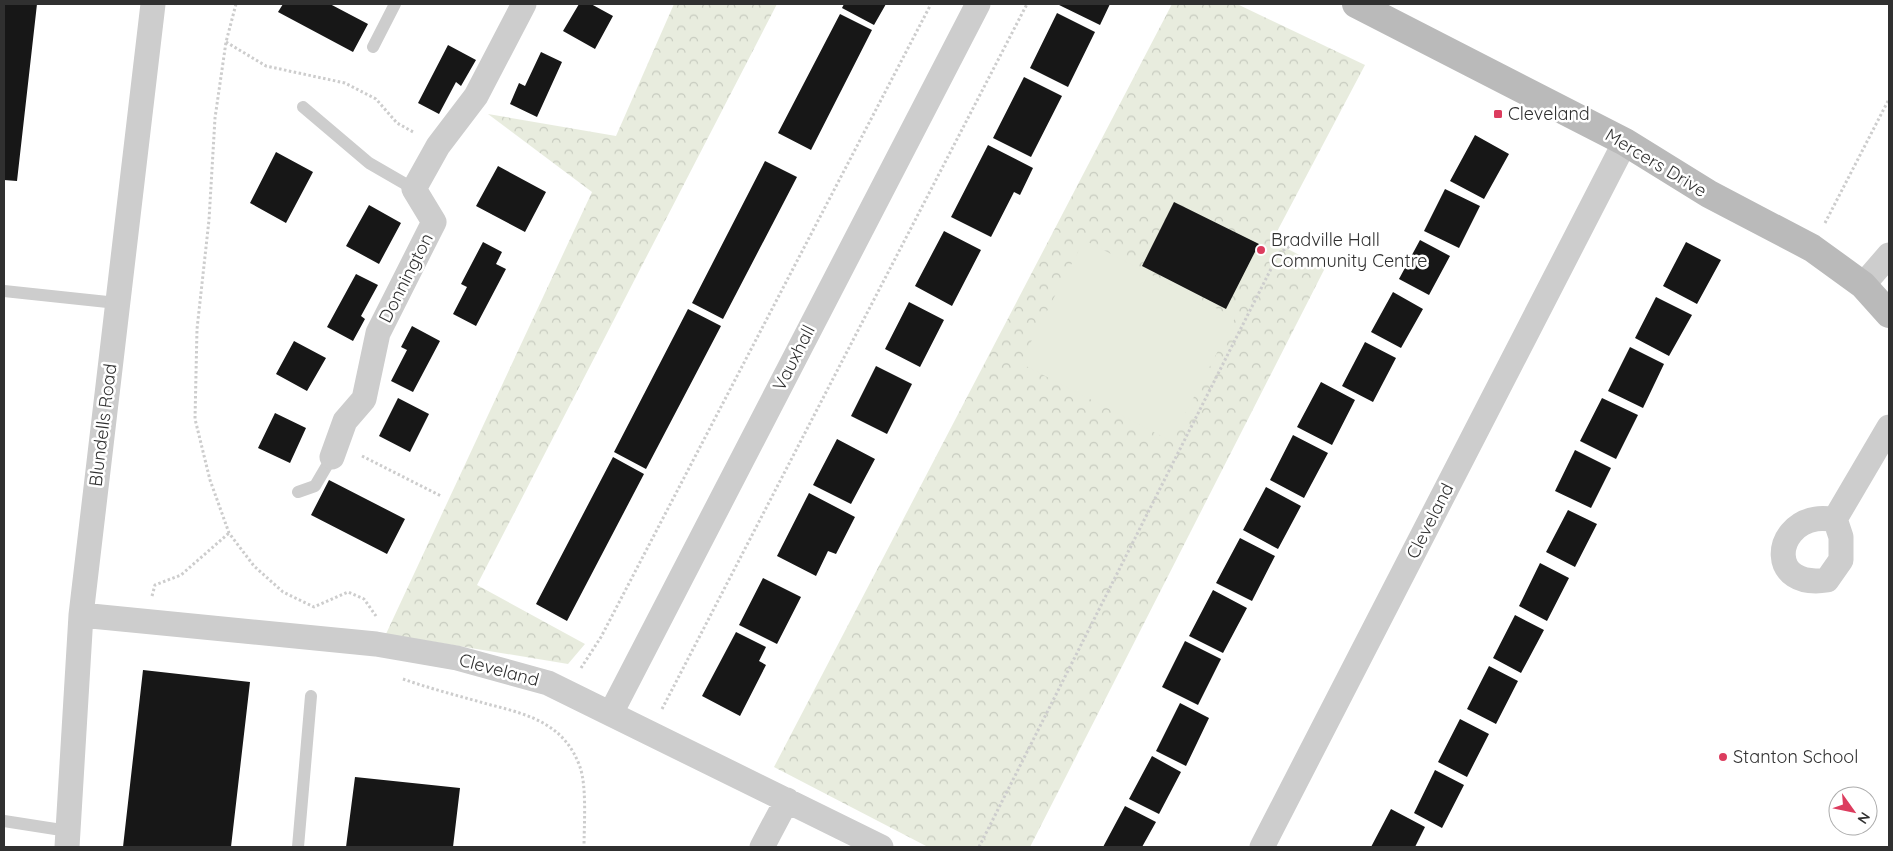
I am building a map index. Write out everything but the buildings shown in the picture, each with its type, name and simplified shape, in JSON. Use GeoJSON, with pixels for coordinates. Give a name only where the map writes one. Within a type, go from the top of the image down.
{"type":"FeatureCollection","features":[{"type":"Feature","properties":{"kind":"street","name":"Blundells Road"},"geometry":{"type":"LineString","coordinates":[[68,839],[81,615],[153,4]]}},
{"type":"Feature","properties":{"kind":"street"},"geometry":{"type":"LineString","coordinates":[[414,189],[438,146],[476,96],[524,4]]}},
{"type":"Feature","properties":{"kind":"street","name":"Vauxhall"},"geometry":{"type":"LineString","coordinates":[[611,713],[978,4]]}},
{"type":"Feature","properties":{"kind":"street","name":"Mercers Drive"},"geometry":{"type":"LineString","coordinates":[[1356,4],[1625,142],[1709,194],[1812,248],[1863,285],[1889,314]]}},
{"type":"Feature","properties":{"kind":"street","name":"Cleveland"},"geometry":{"type":"LineString","coordinates":[[1262,847],[1625,142]]}},
{"type":"Feature","properties":{"kind":"street","name":"Donnington"},"geometry":{"type":"LineString","coordinates":[[335,450],[345,422],[364,399],[378,333],[434,222],[414,189]]}},
{"type":"Feature","properties":{"kind":"street"},"geometry":{"type":"LineString","coordinates":[[1863,285],[1889,255]]}},
{"type":"Feature","properties":{"kind":"street"},"geometry":{"type":"LineString","coordinates":[[1835,519],[1889,427]]}},
{"type":"Feature","properties":{"kind":"street","name":"Cleveland"},"geometry":{"type":"LineString","coordinates":[[81,615],[376,644],[457,658],[548,683],[881,847]]}},
{"type":"Feature","properties":{"kind":"street"},"geometry":{"type":"LineString","coordinates":[[762,847],[787,800]]}},
{"type":"Feature","properties":{"kind":"lane"},"geometry":{"type":"LineString","coordinates":[[373,47],[395,4]]}},
{"type":"Feature","properties":{"kind":"lane"},"geometry":{"type":"LineString","coordinates":[[303,107],[369,164],[414,189]]}},
{"type":"Feature","properties":{"kind":"lane"},"geometry":{"type":"LineString","coordinates":[[4,291],[117,303]]}},
{"type":"Feature","properties":{"kind":"lane"},"geometry":{"type":"LineString","coordinates":[[298,492],[315,486],[335,450]]}},
{"type":"Feature","properties":{"kind":"lane"},"geometry":{"type":"LineString","coordinates":[[298,847],[311,696]]}},
{"type":"Feature","properties":{"kind":"lane"},"geometry":{"type":"LineString","coordinates":[[4,822],[68,839]]}},
{"type":"Feature","properties":{"kind":"path"},"geometry":{"type":"LineString","coordinates":[[565,692],[601,637],[931,4]]}},
{"type":"Feature","properties":{"kind":"path"},"geometry":{"type":"LineString","coordinates":[[650,732],[1027,4]]}},
{"type":"Feature","properties":{"kind":"path"},"geometry":{"type":"LineString","coordinates":[[226,42],[266,66],[345,83],[376,99],[398,123],[438,146]]}},
{"type":"Feature","properties":{"kind":"path"},"geometry":{"type":"LineString","coordinates":[[1812,248],[1889,99]]}},
{"type":"Feature","properties":{"kind":"path"},"geometry":{"type":"LineString","coordinates":[[979,847],[1279,253],[1301,239]]}},
{"type":"Feature","properties":{"kind":"path"},"geometry":{"type":"LineString","coordinates":[[335,450],[441,496]]}},
{"type":"Feature","properties":{"kind":"path"},"geometry":{"type":"LineString","coordinates":[[144,622],[155,585],[181,575],[229,533]]}},
{"type":"Feature","properties":{"kind":"green space"},"geometry":{"type":"Polygon","coordinates":[[[674,4],[777,4],[477,585],[585,644],[568,664],[386,634],[592,192],[488,114],[616,136],[674,4]]]}},
{"type":"Feature","properties":{"kind":"green space"},"geometry":{"type":"Polygon","coordinates":[[[1172,4],[1237,4],[1365,65],[1272,241],[1325,268],[1030,847],[928,847],[774,767],[1172,4]]]}},
{"type":"Feature","properties":{"kind":"green space"},"geometry":{"type":"Polygon","coordinates":[[[1084,240],[1235,318],[1171,441],[1020,363],[1084,240]]]}},
{"type":"Feature","properties":{"kind":"place","name":"Cleveland"},"geometry":{"type":"Point","coordinates":[1498,114]}},
{"type":"Feature","properties":{"kind":"place","name":"Bradville Hall Community Centre"},"geometry":{"type":"Point","coordinates":[1261,250]}},
{"type":"Feature","properties":{"kind":"place","name":"Stanton School"},"geometry":{"type":"Point","coordinates":[1723,757]}}]}
